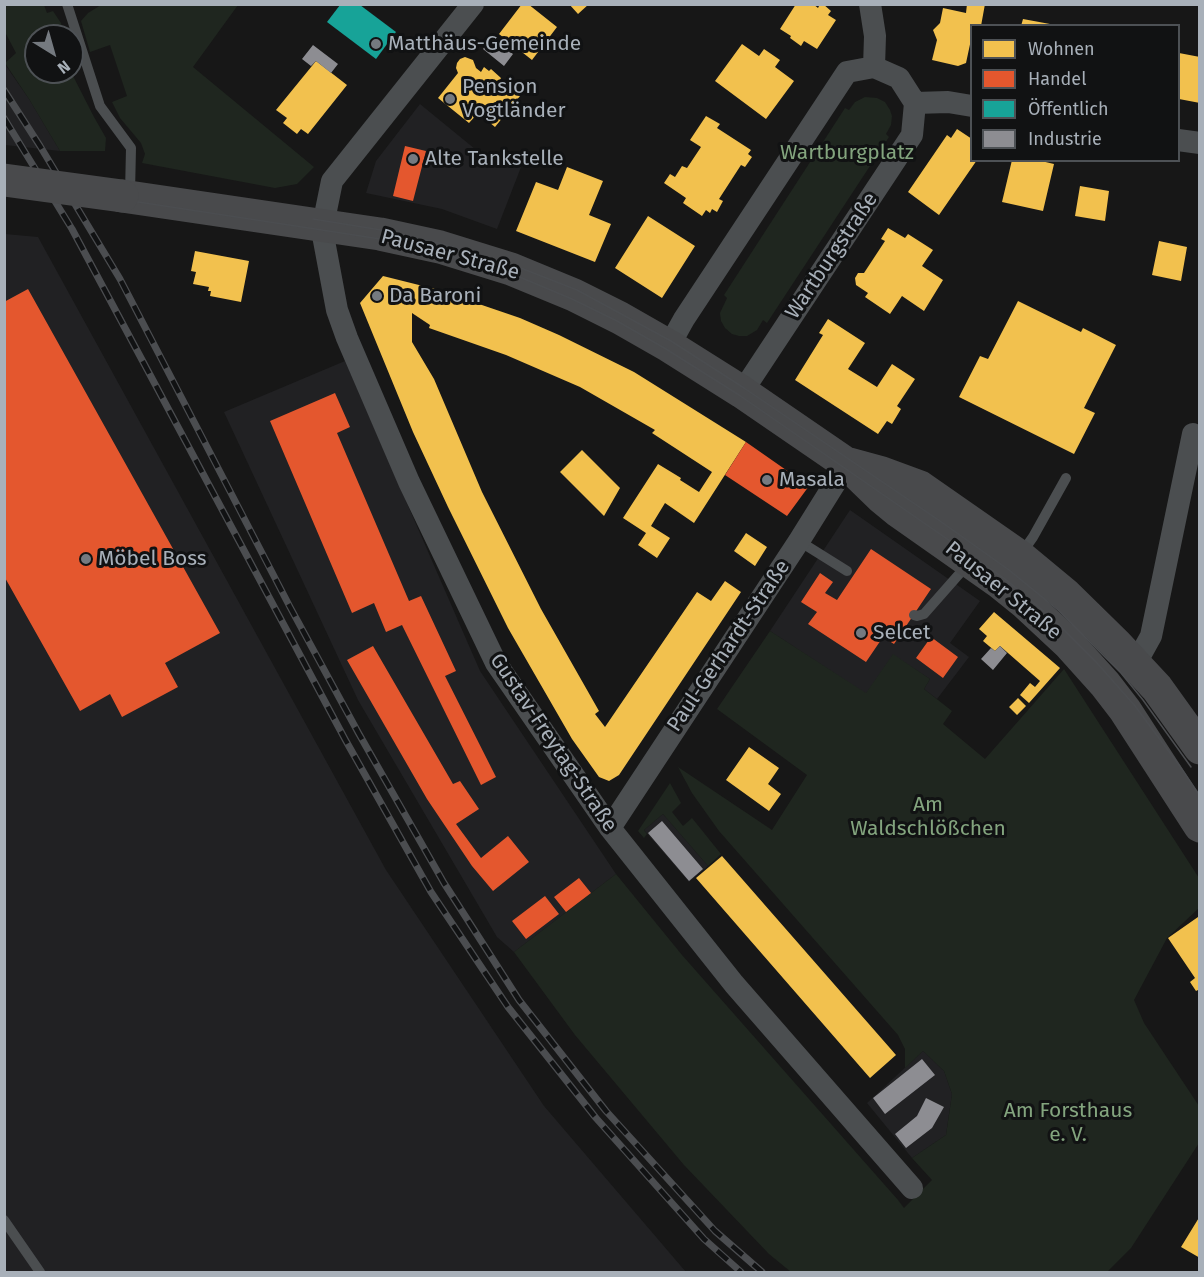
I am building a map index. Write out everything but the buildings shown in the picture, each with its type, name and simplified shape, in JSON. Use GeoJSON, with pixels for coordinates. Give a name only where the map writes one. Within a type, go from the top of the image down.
{"type":"FeatureCollection","features":[{"type":"Feature","properties":{"kind":"main road","name":"Pausaer Straße"},"geometry":{"type":"LineString","coordinates":[[4,180],[323,225],[440,247],[511,269],[574,295],[620,318],[742,392],[848,464],[898,511],[1025,603],[1069,644],[1105,684],[1125,710],[1200,826]]}},
{"type":"Feature","properties":{"kind":"main road","name":"Pausaer Straße"},"geometry":{"type":"LineString","coordinates":[[848,464],[920,487],[1019,556],[1100,627],[1156,688],[1200,748]]}},
{"type":"Feature","properties":{"kind":"street","name":"Gustav-Freytag-Straße"},"geometry":{"type":"LineString","coordinates":[[473,4],[332,182],[322,230],[337,310],[347,338],[409,482],[496,663],[610,828],[734,984],[912,1188]]}},
{"type":"Feature","properties":{"kind":"street"},"geometry":{"type":"LineString","coordinates":[[870,4],[875,36],[874,67]]}},
{"type":"Feature","properties":{"kind":"street"},"geometry":{"type":"LineString","coordinates":[[669,346],[684,319],[847,72],[874,67],[899,78],[915,103],[948,102],[970,106]]}},
{"type":"Feature","properties":{"kind":"street","name":"Wartburgstraße"},"geometry":{"type":"LineString","coordinates":[[742,392],[912,135],[915,103]]}},
{"type":"Feature","properties":{"kind":"street"},"geometry":{"type":"LineString","coordinates":[[1180,140],[1200,143]]}},
{"type":"Feature","properties":{"kind":"street"},"geometry":{"type":"LineString","coordinates":[[1132,662],[1141,654],[1151,636],[1193,434]]}},
{"type":"Feature","properties":{"kind":"street","name":"Paul-Gerhardt-Straße"},"geometry":{"type":"LineString","coordinates":[[610,828],[848,464]]}},
{"type":"Feature","properties":{"kind":"lane"},"geometry":{"type":"LineString","coordinates":[[68,4],[100,106],[131,148],[126,196]]}},
{"type":"Feature","properties":{"kind":"lane"},"geometry":{"type":"LineString","coordinates":[[1019,556],[1033,537],[1066,478]]}},
{"type":"Feature","properties":{"kind":"lane"},"geometry":{"type":"LineString","coordinates":[[799,541],[847,571]]}},
{"type":"Feature","properties":{"kind":"lane"},"geometry":{"type":"LineString","coordinates":[[914,615],[924,614],[970,562]]}},
{"type":"Feature","properties":{"kind":"lane"},"geometry":{"type":"LineString","coordinates":[[4,1220],[40,1272]]}},
{"type":"Feature","properties":{"kind":"shaded area"},"geometry":{"type":"Polygon","coordinates":[[[4,63],[29,99],[60,151],[5,145],[4,63]]]}},
{"type":"Feature","properties":{"kind":"shaded area"},"geometry":{"type":"Polygon","coordinates":[[[420,104],[475,149],[523,162],[497,229],[442,209],[366,193],[376,161],[420,104]]]}},
{"type":"Feature","properties":{"kind":"shaded area"},"geometry":{"type":"Polygon","coordinates":[[[5,234],[38,237],[386,870],[544,1106],[686,1272],[5,1272],[5,234]]]}},
{"type":"Feature","properties":{"kind":"shaded area"},"geometry":{"type":"Polygon","coordinates":[[[345,361],[480,671],[616,874],[514,952],[497,937],[358,700],[224,412],[345,361]]]}},
{"type":"Feature","properties":{"kind":"shaded area"},"geometry":{"type":"Polygon","coordinates":[[[850,510],[980,601],[950,643],[969,657],[937,699],[924,689],[930,679],[893,655],[866,694],[770,631],[850,510]]]}},
{"type":"Feature","properties":{"kind":"shaded area"},"geometry":{"type":"Polygon","coordinates":[[[663,814],[708,866],[689,882],[644,830],[663,814]]]}},
{"type":"Feature","properties":{"kind":"shaded area"},"geometry":{"type":"Polygon","coordinates":[[[923,1051],[944,1071],[952,1094],[946,1135],[912,1158],[867,1103],[923,1051]]]}},
{"type":"Feature","properties":{"kind":"green space"},"geometry":{"type":"Polygon","coordinates":[[[5,4],[44,5],[47,13],[53,11],[61,24],[24,24],[24,84],[77,84],[106,138],[105,151],[60,151],[5,63],[16,53],[5,32],[5,4]]]}},
{"type":"Feature","properties":{"kind":"green space"},"geometry":{"type":"Polygon","coordinates":[[[101,5],[238,5],[193,67],[314,167],[297,184],[275,188],[142,163],[145,154],[141,143],[120,118],[112,102],[127,96],[110,45],[90,52],[84,24],[81,21],[88,13],[101,5]]]}},
{"type":"Feature","properties":{"kind":"green space","name":"Wartburgplatz"},"geometry":{"type":"Polygon","coordinates":[[[865,97],[877,98],[885,102],[890,110],[891,125],[886,134],[889,137],[767,323],[763,320],[757,330],[747,336],[732,334],[721,321],[720,313],[727,298],[724,295],[845,108],[849,110],[855,102],[865,97]]]}},
{"type":"Feature","properties":{"kind":"green space","name":"Am Forsthaus e. V."},"geometry":{"type":"Polygon","coordinates":[[[770,631],[866,693],[893,654],[930,679],[924,689],[952,711],[943,724],[985,759],[1064,669],[1199,878],[1199,908],[1167,938],[1134,1000],[1144,1023],[1199,1106],[1199,1143],[1131,1248],[1107,1272],[791,1272],[769,1254],[684,1165],[575,1035],[514,952],[616,874],[682,955],[904,1208],[932,1180],[912,1158],[946,1135],[952,1094],[944,1071],[923,1051],[905,1068],[905,1049],[898,1035],[719,831],[692,793],[678,767],[772,830],[807,775],[717,709],[770,631]]]}},
{"type":"Feature","properties":{"kind":"green space"},"geometry":{"type":"Polygon","coordinates":[[[670,783],[681,803],[672,812],[683,826],[692,818],[721,854],[708,866],[663,814],[644,830],[647,834],[644,838],[638,831],[670,783]]]}},
{"type":"Feature","properties":{"kind":"tram line"},"geometry":{"type":"LineString","coordinates":[[4,175],[91,187]]}},
{"type":"Feature","properties":{"kind":"tram line"},"geometry":{"type":"LineString","coordinates":[[4,184],[380,239],[510,273],[617,321],[739,395],[1005,579],[1052,618],[1097,663],[1135,706],[1200,796]]}},
{"type":"Feature","properties":{"kind":"tram line"},"geometry":{"type":"LineString","coordinates":[[313,219],[381,230],[443,244],[513,265],[577,290],[671,341],[940,521],[1009,570],[1058,610],[1121,673],[1191,767]]}},
{"type":"Feature","properties":{"kind":"railway"},"geometry":{"type":"LineString","coordinates":[[4,90],[120,279],[290,607],[359,734],[444,883],[519,1000],[606,1111],[715,1231],[762,1272]]}},
{"type":"Feature","properties":{"kind":"railway"},"geometry":{"type":"LineString","coordinates":[[4,118],[72,229],[346,741],[431,892],[508,1007],[596,1118],[704,1239],[741,1272]]}},
{"type":"Feature","properties":{"kind":"place","name":"Matthäus-Gemeinde"},"geometry":{"type":"Point","coordinates":[376,44]}},
{"type":"Feature","properties":{"kind":"place","name":"Pension Vogtländer"},"geometry":{"type":"Point","coordinates":[450,99]}},
{"type":"Feature","properties":{"kind":"place","name":"Alte Tankstelle"},"geometry":{"type":"Point","coordinates":[413,159]}},
{"type":"Feature","properties":{"kind":"place","name":"Da Baroni"},"geometry":{"type":"Point","coordinates":[377,296]}},
{"type":"Feature","properties":{"kind":"place","name":"Masala"},"geometry":{"type":"Point","coordinates":[767,480]}},
{"type":"Feature","properties":{"kind":"place","name":"Möbel Boss"},"geometry":{"type":"Point","coordinates":[86,559]}},
{"type":"Feature","properties":{"kind":"place","name":"Selcet"},"geometry":{"type":"Point","coordinates":[861,633]}},
{"type":"Feature","properties":{"kind":"park label","name":"Am Waldschlößchen"},"geometry":{"type":"Point","coordinates":[928,817]}}]}
